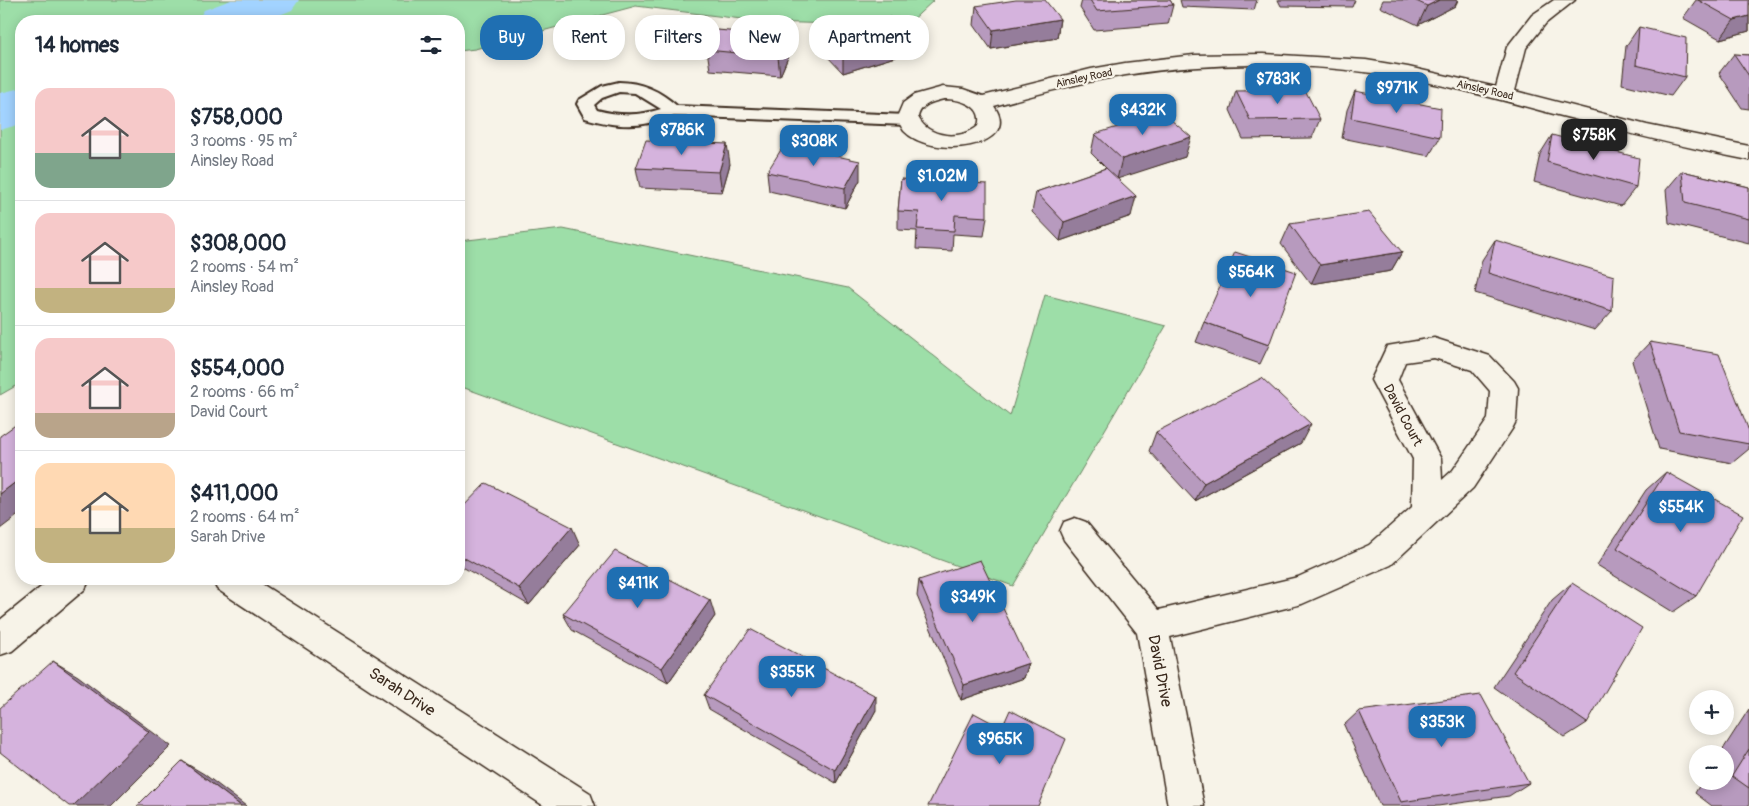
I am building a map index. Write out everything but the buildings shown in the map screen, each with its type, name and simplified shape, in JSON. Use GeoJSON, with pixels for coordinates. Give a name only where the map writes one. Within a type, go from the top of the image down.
{"type":"FeatureCollection","features":[{"type":"Feature","properties":{"kind":"street"},"geometry":{"type":"LineString","coordinates":[[1504,94],[1517,46],[1539,19],[1566,0]]}},
{"type":"Feature","properties":{"kind":"street","name":"Ainsley Road"},"geometry":{"type":"LineString","coordinates":[[981,103],[1092,74],[1150,66],[1278,59],[1367,66],[1433,78],[1504,94],[1693,143],[1749,153]]}},
{"type":"Feature","properties":{"kind":"street"},"geometry":{"type":"LineString","coordinates":[[957,94],[981,103],[988,110],[991,117],[990,125],[984,132],[963,142],[943,142],[923,137],[914,131],[907,120],[910,106],[918,100],[929,95],[957,94]]}},
{"type":"Feature","properties":{"kind":"street","name":"David Court"},"geometry":{"type":"LineString","coordinates":[[1152,628],[1302,590],[1380,555],[1463,479],[1502,421],[1504,388],[1481,363],[1434,348],[1396,353],[1384,380],[1427,459],[1427,511]]}},
{"type":"Feature","properties":{"kind":"street","name":"David Drive"},"geometry":{"type":"LineString","coordinates":[[1075,531],[1152,628],[1186,806]]}},
{"type":"Feature","properties":{"kind":"street"},"geometry":{"type":"LineString","coordinates":[[0,640],[67,585]]}},
{"type":"Feature","properties":{"kind":"street","name":"Sarah Drive"},"geometry":{"type":"LineString","coordinates":[[237,585],[577,806]]}},
{"type":"Feature","properties":{"kind":"lane"},"geometry":{"type":"LineString","coordinates":[[673,111],[907,120]]}},
{"type":"Feature","properties":{"kind":"green space"},"geometry":{"type":"Polygon","coordinates":[[[0,0],[934,0],[918,15],[809,15],[809,23],[799,23],[799,15],[730,15],[730,18],[636,6],[602,15],[553,15],[553,28],[543,31],[543,15],[480,15],[480,48],[465,50],[465,15],[15,15],[15,386],[0,395],[0,0]]]}},
{"type":"Feature","properties":{"kind":"green space"},"geometry":{"type":"Polygon","coordinates":[[[563,229],[848,288],[1010,416],[1045,295],[1166,326],[1013,586],[465,388],[465,240],[563,229]]]}},
{"type":"Feature","properties":{"kind":"waterway"},"geometry":{"type":"LineString","coordinates":[[237,15],[275,0]]}},
{"type":"Feature","properties":{"kind":"waterway"},"geometry":{"type":"LineString","coordinates":[[0,113],[15,107]]}}]}
